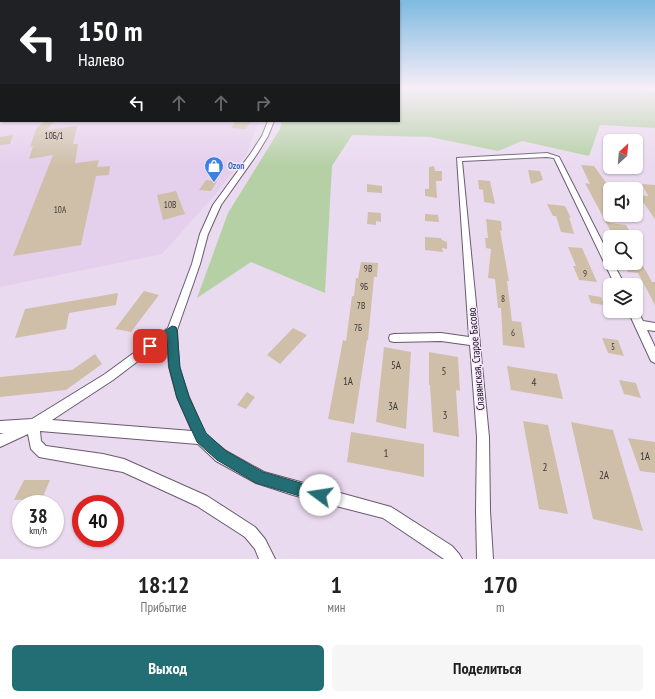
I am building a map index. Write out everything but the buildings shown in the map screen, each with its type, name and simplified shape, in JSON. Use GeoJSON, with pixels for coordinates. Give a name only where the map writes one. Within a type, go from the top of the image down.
{"type":"FeatureCollection","features":[{"type":"Feature","properties":{"kind":"street"},"geometry":{"type":"LineString","coordinates":[[271,122],[265,136],[254,154],[217,204],[204,234],[196,264],[172,330],[174,367],[183,398],[201,438],[222,456],[261,478],[293,488],[386,512],[447,551],[454,559]]}},
{"type":"Feature","properties":{"kind":"street","name":"Славянская, Старое Басово"},"geometry":{"type":"LineString","coordinates":[[485,559],[483,511],[483,437],[459,159],[548,155],[556,157],[616,278]]}},
{"type":"Feature","properties":{"kind":"street"},"geometry":{"type":"LineString","coordinates":[[636,318],[655,358]]}},
{"type":"Feature","properties":{"kind":"street"},"geometry":{"type":"LineString","coordinates":[[640,325],[655,327]]}},
{"type":"Feature","properties":{"kind":"street"},"geometry":{"type":"LineString","coordinates":[[0,441],[34,425],[109,377],[172,330]]}},
{"type":"Feature","properties":{"kind":"street"},"geometry":{"type":"LineString","coordinates":[[394,338],[440,337],[475,342]]}},
{"type":"Feature","properties":{"kind":"street"},"geometry":{"type":"LineString","coordinates":[[34,425],[34,443],[36,448],[44,452],[103,461],[124,466],[184,492],[202,501],[250,532],[260,544],[267,559]]}},
{"type":"Feature","properties":{"kind":"street"},"geometry":{"type":"LineString","coordinates":[[0,427],[34,425],[201,438]]}},
{"type":"Feature","properties":{"kind":"shaded area"},"geometry":{"type":"Polygon","coordinates":[[[0,122],[259,122],[247,153],[214,196],[162,254],[0,287],[0,122]]]}},
{"type":"Feature","properties":{"kind":"green space"},"geometry":{"type":"Polygon","coordinates":[[[400,114],[655,114],[655,128],[600,125],[589,156],[522,141],[498,151],[430,137],[352,135],[332,166],[325,293],[251,262],[197,298],[228,213],[280,129],[282,122],[400,122],[400,114]]]}},
{"type":"Feature","properties":{"kind":"place","name":"Ozon"},"geometry":{"type":"Point","coordinates":[214,183]}},
{"type":"Feature","properties":{"kind":"route"},"geometry":{"type":"LineString","coordinates":[[150,346],[172,330],[174,367],[183,398],[201,438],[222,456],[261,478],[320,495]]}}]}
